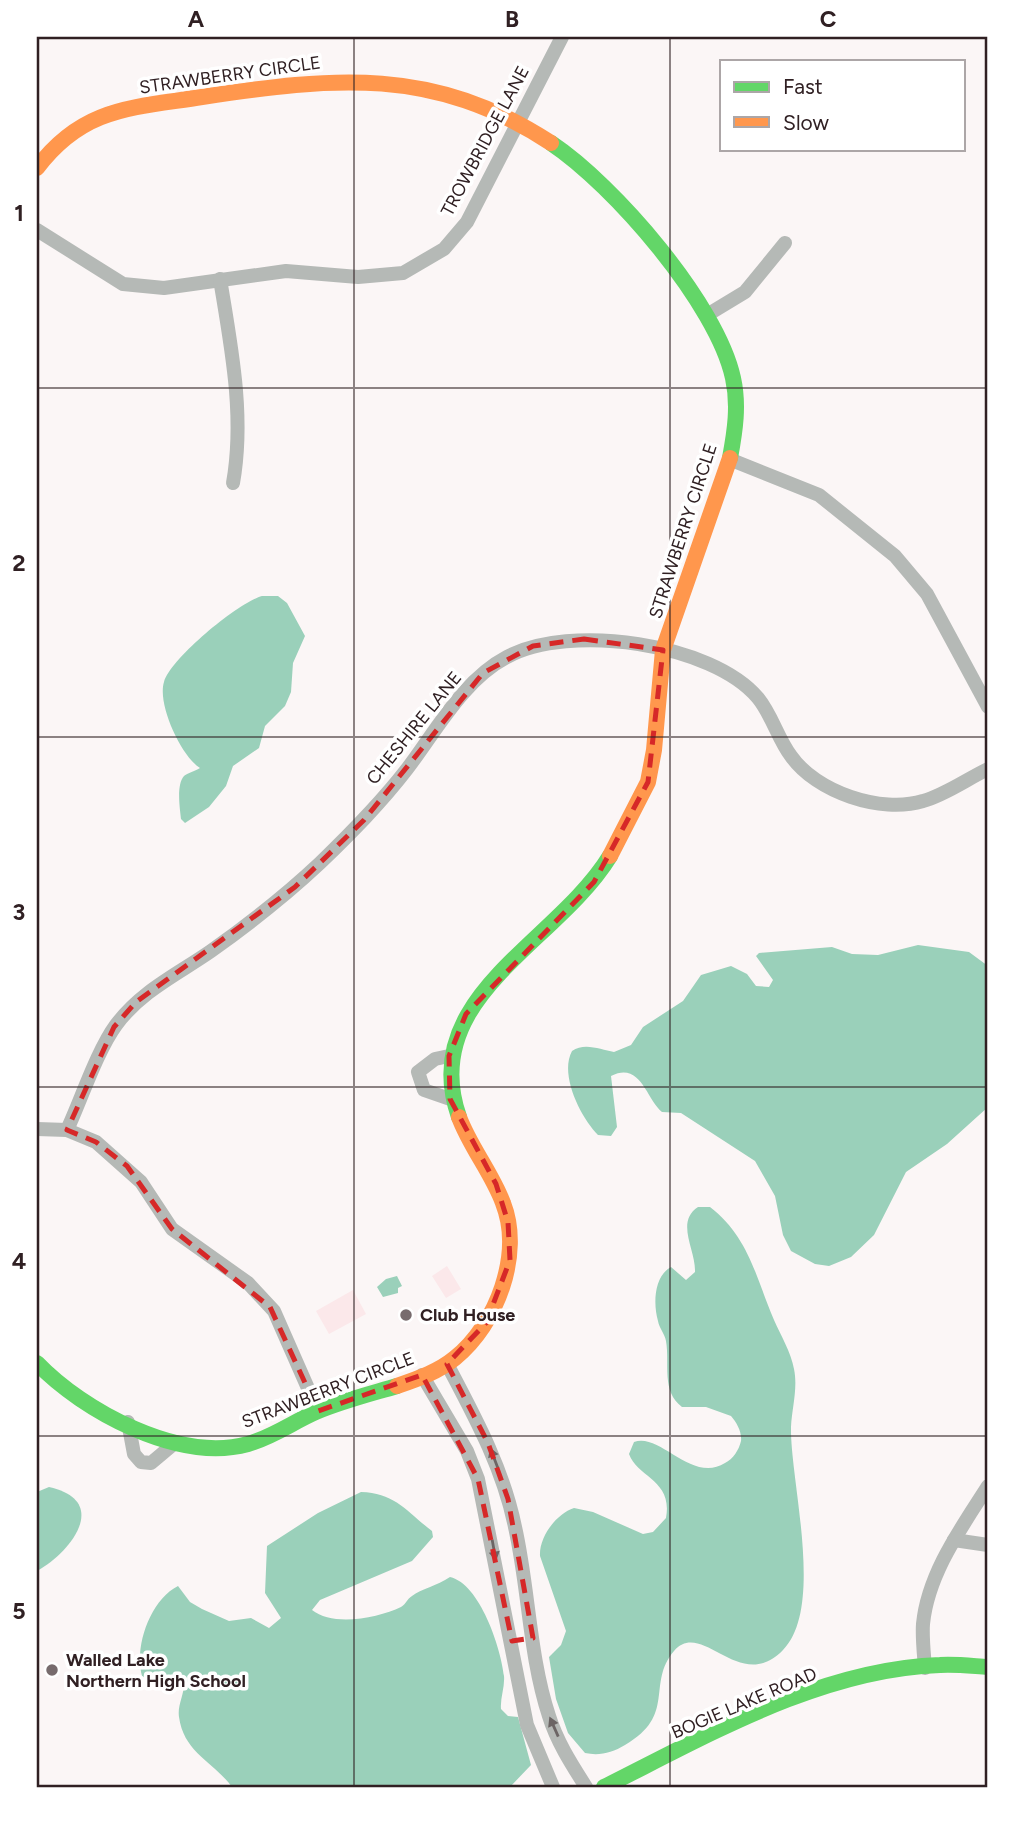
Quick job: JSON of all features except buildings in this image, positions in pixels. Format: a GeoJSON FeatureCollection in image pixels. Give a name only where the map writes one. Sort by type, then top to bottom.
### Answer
{"type":"FeatureCollection","features":[{"type":"Feature","properties":{"kind":"street","name":"TROWBRIDGE LANE"},"geometry":{"type":"LineString","coordinates":[[37,230],[123,284],[164,288],[286,271],[358,276],[403,273],[425,263],[444,249],[467,222],[562,37]]}},
{"type":"Feature","properties":{"kind":"street","name":"STRAWBERRY CIRCLE"},"geometry":{"type":"LineString","coordinates":[[37,168],[63,139],[85,121],[136,107],[304,81],[358,80],[415,86],[489,110],[557,148],[613,196],[680,276],[707,315],[725,352],[736,395],[735,429],[729,459],[710,522],[663,650],[648,782],[629,822],[594,882],[488,987],[467,1014],[449,1056],[450,1099],[457,1119],[496,1184],[508,1222],[510,1260],[486,1323],[447,1364],[318,1411],[252,1443],[208,1448],[176,1442],[82,1403],[48,1378],[37,1363]]}},
{"type":"Feature","properties":{"kind":"street"},"geometry":{"type":"LineString","coordinates":[[707,315],[745,292],[785,243]]}},
{"type":"Feature","properties":{"kind":"street"},"geometry":{"type":"LineString","coordinates":[[220,279],[237,401],[240,446],[233,483]]}},
{"type":"Feature","properties":{"kind":"street"},"geometry":{"type":"LineString","coordinates":[[729,459],[819,495],[895,555],[927,594],[988,708]]}},
{"type":"Feature","properties":{"kind":"street","name":"CHESHIRE LANE"},"geometry":{"type":"LineString","coordinates":[[67,1130],[114,1027],[136,1002],[209,952],[305,877],[365,820],[464,692],[483,673],[507,657],[533,646],[584,639],[663,650],[707,663],[740,681],[760,700],[801,769],[819,782],[854,798],[902,804],[923,802],[988,769]]}},
{"type":"Feature","properties":{"kind":"street"},"geometry":{"type":"LineString","coordinates":[[449,1056],[435,1059],[418,1072],[424,1090],[450,1099]]}},
{"type":"Feature","properties":{"kind":"street"},"geometry":{"type":"LineString","coordinates":[[37,1129],[67,1130],[96,1142],[127,1166],[141,1182],[172,1229],[248,1283],[270,1307],[318,1411]]}},
{"type":"Feature","properties":{"kind":"street"},"geometry":{"type":"LineString","coordinates":[[447,1364],[488,1443],[508,1499],[538,1678],[549,1718],[567,1757],[586,1787]]}},
{"type":"Feature","properties":{"kind":"street"},"geometry":{"type":"LineString","coordinates":[[422,1375],[467,1451],[486,1505],[527,1725],[553,1787]]}},
{"type":"Feature","properties":{"kind":"street"},"geometry":{"type":"LineString","coordinates":[[128,1422],[134,1454],[141,1462],[151,1463],[176,1442]]}},
{"type":"Feature","properties":{"kind":"street"},"geometry":{"type":"LineString","coordinates":[[925,1668],[923,1623],[931,1591],[954,1540],[988,1486]]}},
{"type":"Feature","properties":{"kind":"street"},"geometry":{"type":"LineString","coordinates":[[486,1505],[508,1499]]}},
{"type":"Feature","properties":{"kind":"street"},"geometry":{"type":"LineString","coordinates":[[954,1540],[988,1545]]}},
{"type":"Feature","properties":{"kind":"street"},"geometry":{"type":"LineString","coordinates":[[512,1641],[533,1638]]}},
{"type":"Feature","properties":{"kind":"street","name":"BOGIE LAKE ROAD"},"geometry":{"type":"LineString","coordinates":[[604,1787],[801,1696],[847,1682],[925,1668],[988,1667]]}},
{"type":"Feature","properties":{"kind":"highlighted area"},"geometry":{"type":"Polygon","coordinates":[[[584,639],[663,650],[648,782],[629,822],[594,882],[466,1014],[449,1056],[450,1099],[496,1184],[508,1222],[510,1260],[486,1323],[447,1364],[488,1443],[508,1499],[533,1638],[512,1641],[478,1479],[422,1375],[318,1411],[270,1307],[172,1229],[127,1166],[96,1142],[67,1130],[114,1027],[136,1002],[295,887],[364,820],[483,673],[533,646],[584,639]]]}},
{"type":"Feature","properties":{"kind":"shaded area"},"geometry":{"type":"Polygon","coordinates":[[[262,596],[278,596],[287,603],[305,636],[293,663],[291,692],[285,706],[265,726],[259,748],[233,766],[226,786],[209,807],[185,823],[181,819],[180,785],[184,776],[200,768],[185,753],[172,729],[164,703],[164,682],[179,659],[192,646],[222,620],[262,596]]]}},
{"type":"Feature","properties":{"kind":"shaded area"},"geometry":{"type":"Polygon","coordinates":[[[918,945],[969,952],[988,966],[988,1107],[947,1144],[906,1172],[874,1235],[851,1257],[829,1266],[815,1264],[791,1251],[783,1235],[775,1196],[755,1161],[681,1113],[662,1112],[642,1084],[629,1073],[611,1076],[617,1127],[611,1136],[598,1135],[579,1107],[568,1072],[572,1051],[588,1047],[614,1052],[631,1045],[643,1027],[683,1001],[701,975],[731,966],[747,974],[756,986],[769,987],[773,980],[756,956],[759,953],[832,947],[852,954],[878,955],[918,945]]]}},
{"type":"Feature","properties":{"kind":"shaded area"},"geometry":{"type":"Polygon","coordinates":[[[698,1207],[710,1207],[734,1231],[743,1245],[793,1363],[795,1383],[791,1427],[804,1575],[802,1605],[795,1630],[783,1650],[767,1662],[752,1665],[697,1643],[685,1643],[674,1651],[666,1663],[656,1711],[641,1734],[610,1752],[585,1753],[568,1733],[556,1699],[549,1657],[561,1645],[566,1631],[540,1556],[542,1541],[555,1521],[574,1508],[593,1512],[643,1534],[653,1532],[666,1518],[667,1505],[660,1487],[633,1462],[629,1454],[634,1442],[655,1444],[689,1463],[713,1468],[731,1459],[741,1441],[739,1428],[731,1416],[706,1407],[682,1407],[675,1401],[669,1385],[666,1341],[656,1314],[656,1291],[661,1277],[671,1267],[686,1280],[695,1272],[687,1228],[691,1213],[698,1207]]]}},
{"type":"Feature","properties":{"kind":"shaded area"},"geometry":{"type":"Polygon","coordinates":[[[447,1266],[461,1289],[446,1298],[432,1276],[447,1266]]]}},
{"type":"Feature","properties":{"kind":"shaded area"},"geometry":{"type":"Polygon","coordinates":[[[397,1276],[402,1286],[398,1288],[398,1293],[383,1297],[377,1287],[386,1279],[397,1276]]]}},
{"type":"Feature","properties":{"kind":"shaded area"},"geometry":{"type":"Polygon","coordinates":[[[353,1290],[366,1314],[329,1334],[316,1311],[353,1290]]]}},
{"type":"Feature","properties":{"kind":"shaded area"},"geometry":{"type":"Polygon","coordinates":[[[49,1487],[68,1494],[78,1503],[81,1515],[79,1527],[72,1540],[50,1563],[37,1571],[37,1492],[49,1487]]]}},
{"type":"Feature","properties":{"kind":"shaded area"},"geometry":{"type":"Polygon","coordinates":[[[361,1492],[383,1496],[400,1504],[432,1531],[433,1537],[412,1561],[320,1600],[312,1610],[321,1615],[343,1619],[380,1615],[401,1607],[410,1597],[450,1577],[461,1582],[471,1591],[494,1634],[504,1676],[501,1709],[508,1716],[518,1717],[531,1765],[510,1787],[232,1787],[193,1748],[182,1729],[179,1712],[184,1678],[165,1677],[150,1680],[142,1676],[140,1652],[146,1625],[159,1602],[168,1593],[178,1586],[190,1602],[202,1609],[229,1621],[251,1618],[269,1628],[281,1618],[265,1593],[267,1546],[318,1513],[361,1492]]]}},
{"type":"Feature","properties":{"kind":"traffic: fast"},"geometry":{"type":"LineString","coordinates":[[551,143],[604,187],[632,216],[660,248],[707,316],[723,348],[735,388],[736,418],[730,458]]}},
{"type":"Feature","properties":{"kind":"traffic: fast"},"geometry":{"type":"LineString","coordinates":[[459,1117],[451,1075],[457,1038],[474,1005],[498,974],[586,888],[610,856]]}},
{"type":"Feature","properties":{"kind":"traffic: fast"},"geometry":{"type":"LineString","coordinates":[[37,1363],[80,1399],[134,1429],[192,1446],[221,1448],[257,1441],[326,1408],[397,1386]]}},
{"type":"Feature","properties":{"kind":"traffic: fast"},"geometry":{"type":"LineString","coordinates":[[604,1787],[766,1708],[852,1678],[896,1669],[946,1665],[988,1667]]}},
{"type":"Feature","properties":{"kind":"traffic: slow"},"geometry":{"type":"LineString","coordinates":[[37,168],[54,148],[72,133],[91,122],[131,108],[250,90],[339,82],[424,89],[508,118],[551,143]]}},
{"type":"Feature","properties":{"kind":"traffic: slow"},"geometry":{"type":"LineString","coordinates":[[610,856],[648,782],[654,750],[663,650],[730,458]]}},
{"type":"Feature","properties":{"kind":"traffic: slow"},"geometry":{"type":"LineString","coordinates":[[397,1386],[442,1367],[470,1344],[494,1307],[508,1265],[510,1244],[503,1203],[459,1117]]}},
{"type":"Feature","properties":{"kind":"place","name":"Club House"},"geometry":{"type":"Point","coordinates":[406,1315]}},
{"type":"Feature","properties":{"kind":"place","name":"Walled Lake Northern High School"},"geometry":{"type":"Point","coordinates":[52,1670]}}]}
